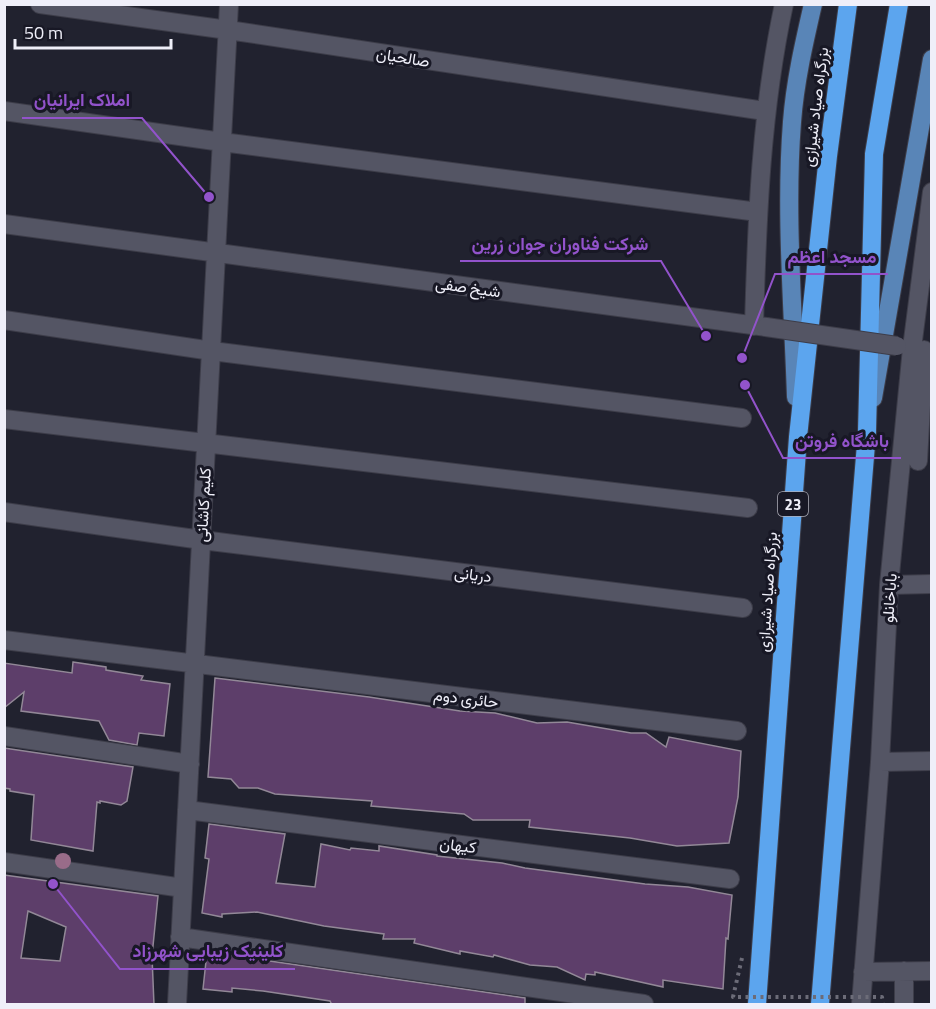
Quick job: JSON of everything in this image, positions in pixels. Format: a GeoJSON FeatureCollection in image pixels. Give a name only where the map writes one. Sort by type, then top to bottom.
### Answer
{"type":"FeatureCollection","features":[{"type":"Feature","properties":{"kind":"highway","name":"بزرگراه صیاد شیرازی"},"geometry":{"type":"LineString","coordinates":[[757,1005],[798,437],[828,156],[848,4]]}},
{"type":"Feature","properties":{"kind":"highway"},"geometry":{"type":"LineString","coordinates":[[820,1005],[867,432],[874,154],[899,4]]}},
{"type":"Feature","properties":{"kind":"main road"},"geometry":{"type":"LineString","coordinates":[[798,437],[790,194],[792,134],[798,78],[813,4]]}},
{"type":"Feature","properties":{"kind":"main road"},"geometry":{"type":"LineString","coordinates":[[867,432],[932,59]]}},
{"type":"Feature","properties":{"kind":"street","name":"صالحیان"},"geometry":{"type":"LineString","coordinates":[[40,4],[765,111]]}},
{"type":"Feature","properties":{"kind":"street","name":"کلیم کاشانی"},"geometry":{"type":"LineString","coordinates":[[177,1005],[229,4]]}},
{"type":"Feature","properties":{"kind":"street"},"geometry":{"type":"LineString","coordinates":[[760,326],[758,212],[765,111],[784,4]]}},
{"type":"Feature","properties":{"kind":"street"},"geometry":{"type":"LineString","coordinates":[[4,111],[758,212]]}},
{"type":"Feature","properties":{"kind":"street","name":"باباخانلو"},"geometry":{"type":"LineString","coordinates":[[861,1005],[880,762],[889,585],[932,192]]}},
{"type":"Feature","properties":{"kind":"street","name":"شیخ صفی"},"geometry":{"type":"LineString","coordinates":[[4,224],[916,349]]}},
{"type":"Feature","properties":{"kind":"street"},"geometry":{"type":"LineString","coordinates":[[4,320],[212,351],[742,418]]}},
{"type":"Feature","properties":{"kind":"street"},"geometry":{"type":"LineString","coordinates":[[916,349],[918,462]]}},
{"type":"Feature","properties":{"kind":"street"},"geometry":{"type":"LineString","coordinates":[[4,419],[748,508]]}},
{"type":"Feature","properties":{"kind":"street","name":"دریانی"},"geometry":{"type":"LineString","coordinates":[[4,512],[202,540],[744,608]]}},
{"type":"Feature","properties":{"kind":"street"},"geometry":{"type":"LineString","coordinates":[[889,585],[932,584]]}},
{"type":"Feature","properties":{"kind":"street","name":"حائری دوم"},"geometry":{"type":"LineString","coordinates":[[4,640],[737,731]]}},
{"type":"Feature","properties":{"kind":"street"},"geometry":{"type":"LineString","coordinates":[[4,736],[190,764]]}},
{"type":"Feature","properties":{"kind":"street"},"geometry":{"type":"LineString","coordinates":[[880,762],[932,760]]}},
{"type":"Feature","properties":{"kind":"street","name":"کیهان"},"geometry":{"type":"LineString","coordinates":[[187,810],[730,879]]}},
{"type":"Feature","properties":{"kind":"street"},"geometry":{"type":"LineString","coordinates":[[4,862],[183,888]]}},
{"type":"Feature","properties":{"kind":"street"},"geometry":{"type":"LineString","coordinates":[[180,937],[645,1005]]}},
{"type":"Feature","properties":{"kind":"street"},"geometry":{"type":"LineString","coordinates":[[863,972],[932,970]]}},
{"type":"Feature","properties":{"kind":"street"},"geometry":{"type":"LineString","coordinates":[[904,971],[904,1005]]}},
{"type":"Feature","properties":{"kind":"path"},"geometry":{"type":"LineString","coordinates":[[742,958],[733,997],[882,997],[883,1005]]}},
{"type":"Feature","properties":{"kind":"building"},"geometry":{"type":"Polygon","coordinates":[[[73,662],[143,676],[141,680],[170,684],[164,736],[139,733],[137,745],[109,740],[99,721],[21,711],[24,692],[4,708],[4,663],[72,673],[73,662]]]}},
{"type":"Feature","properties":{"kind":"building"},"geometry":{"type":"Polygon","coordinates":[[[215,678],[460,711],[495,713],[537,723],[567,722],[631,733],[646,733],[666,747],[669,737],[741,751],[738,797],[729,843],[677,846],[630,838],[529,827],[530,820],[473,820],[464,814],[371,806],[372,801],[275,794],[258,788],[239,788],[231,779],[208,777],[215,678]]]}},
{"type":"Feature","properties":{"kind":"building"},"geometry":{"type":"Polygon","coordinates":[[[4,748],[133,767],[127,801],[121,805],[97,802],[93,851],[31,840],[34,795],[4,788],[4,748]]]}},
{"type":"Feature","properties":{"kind":"building"},"geometry":{"type":"Polygon","coordinates":[[[209,824],[285,834],[276,883],[315,887],[321,844],[350,850],[351,848],[379,851],[379,846],[437,856],[645,884],[688,887],[732,895],[728,939],[726,938],[723,989],[663,980],[663,987],[595,972],[595,975],[586,974],[585,980],[557,967],[530,965],[494,955],[493,957],[460,951],[460,954],[414,943],[415,939],[383,939],[384,934],[324,926],[257,912],[222,914],[222,917],[202,913],[209,859],[205,858],[209,824]]]}},
{"type":"Feature","properties":{"kind":"building"},"geometry":{"type":"Polygon","coordinates":[[[4,875],[158,896],[152,956],[154,1005],[4,1005],[4,875]],[[28,911],[21,958],[60,961],[66,927],[28,911]]]}},
{"type":"Feature","properties":{"kind":"building"},"geometry":{"type":"Polygon","coordinates":[[[207,952],[525,998],[525,1005],[332,1005],[330,1001],[263,991],[232,988],[232,992],[203,989],[207,952]]]}},
{"type":"Feature","properties":{"kind":"place","name":"املاک ایرانیان"},"geometry":{"type":"Point","coordinates":[209,197]}},
{"type":"Feature","properties":{"kind":"place","name":"شرکت فناوران جوان زرین"},"geometry":{"type":"Point","coordinates":[706,336]}},
{"type":"Feature","properties":{"kind":"place","name":"مسجد اعظم"},"geometry":{"type":"Point","coordinates":[742,358]}},
{"type":"Feature","properties":{"kind":"place","name":"باشگاه فروتن"},"geometry":{"type":"Point","coordinates":[745,385]}},
{"type":"Feature","properties":{"kind":"place","name":"کلینیک زیبایی شهرزاد"},"geometry":{"type":"Point","coordinates":[53,884]}}]}
